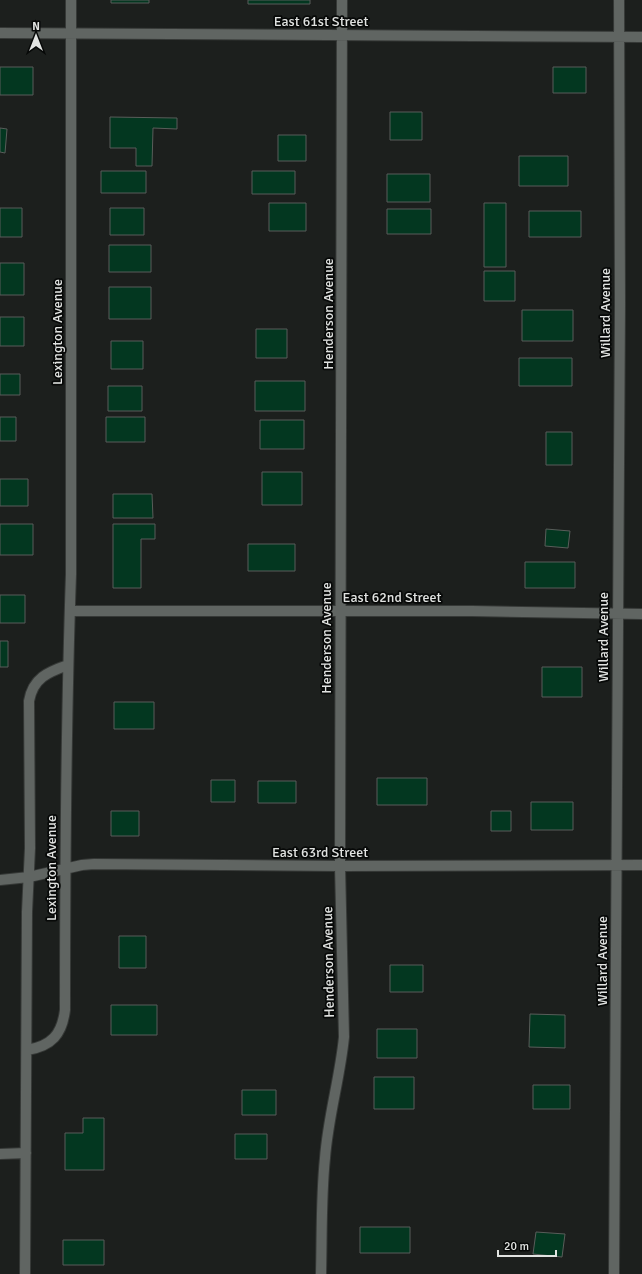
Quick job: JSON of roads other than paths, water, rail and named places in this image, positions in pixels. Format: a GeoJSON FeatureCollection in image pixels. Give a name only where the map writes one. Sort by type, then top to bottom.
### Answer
{"type":"FeatureCollection","features":[{"type":"Feature","properties":{"kind":"street","name":"Lexington Avenue"},"geometry":{"type":"LineString","coordinates":[[27,1050],[39,1048],[49,1043],[58,1032],[64,1019],[65,1010],[65,869],[71,574],[71,0]]}},
{"type":"Feature","properties":{"kind":"street","name":"Henderson Avenue"},"geometry":{"type":"LineString","coordinates":[[322,1274],[325,1157],[330,1117],[341,1064],[344,1037],[340,866],[342,0]]}},
{"type":"Feature","properties":{"kind":"street","name":"Willard Avenue"},"geometry":{"type":"LineString","coordinates":[[614,1274],[620,312],[619,0]]}},
{"type":"Feature","properties":{"kind":"street","name":"East 61st Street"},"geometry":{"type":"LineString","coordinates":[[0,33],[642,37]]}},
{"type":"Feature","properties":{"kind":"street","name":"East 62nd Street"},"geometry":{"type":"LineString","coordinates":[[70,611],[472,611],[642,614]]}},
{"type":"Feature","properties":{"kind":"street","name":"Lexington Avenue"},"geometry":{"type":"LineString","coordinates":[[25,1274],[27,912],[30,848],[29,701],[31,690],[37,681],[55,669],[68,665]]}},
{"type":"Feature","properties":{"kind":"street","name":"East 63rd Street"},"geometry":{"type":"LineString","coordinates":[[0,880],[29,877],[94,864],[340,866],[642,865]]}},
{"type":"Feature","properties":{"kind":"street"},"geometry":{"type":"LineString","coordinates":[[0,1154],[26,1153]]}}]}
